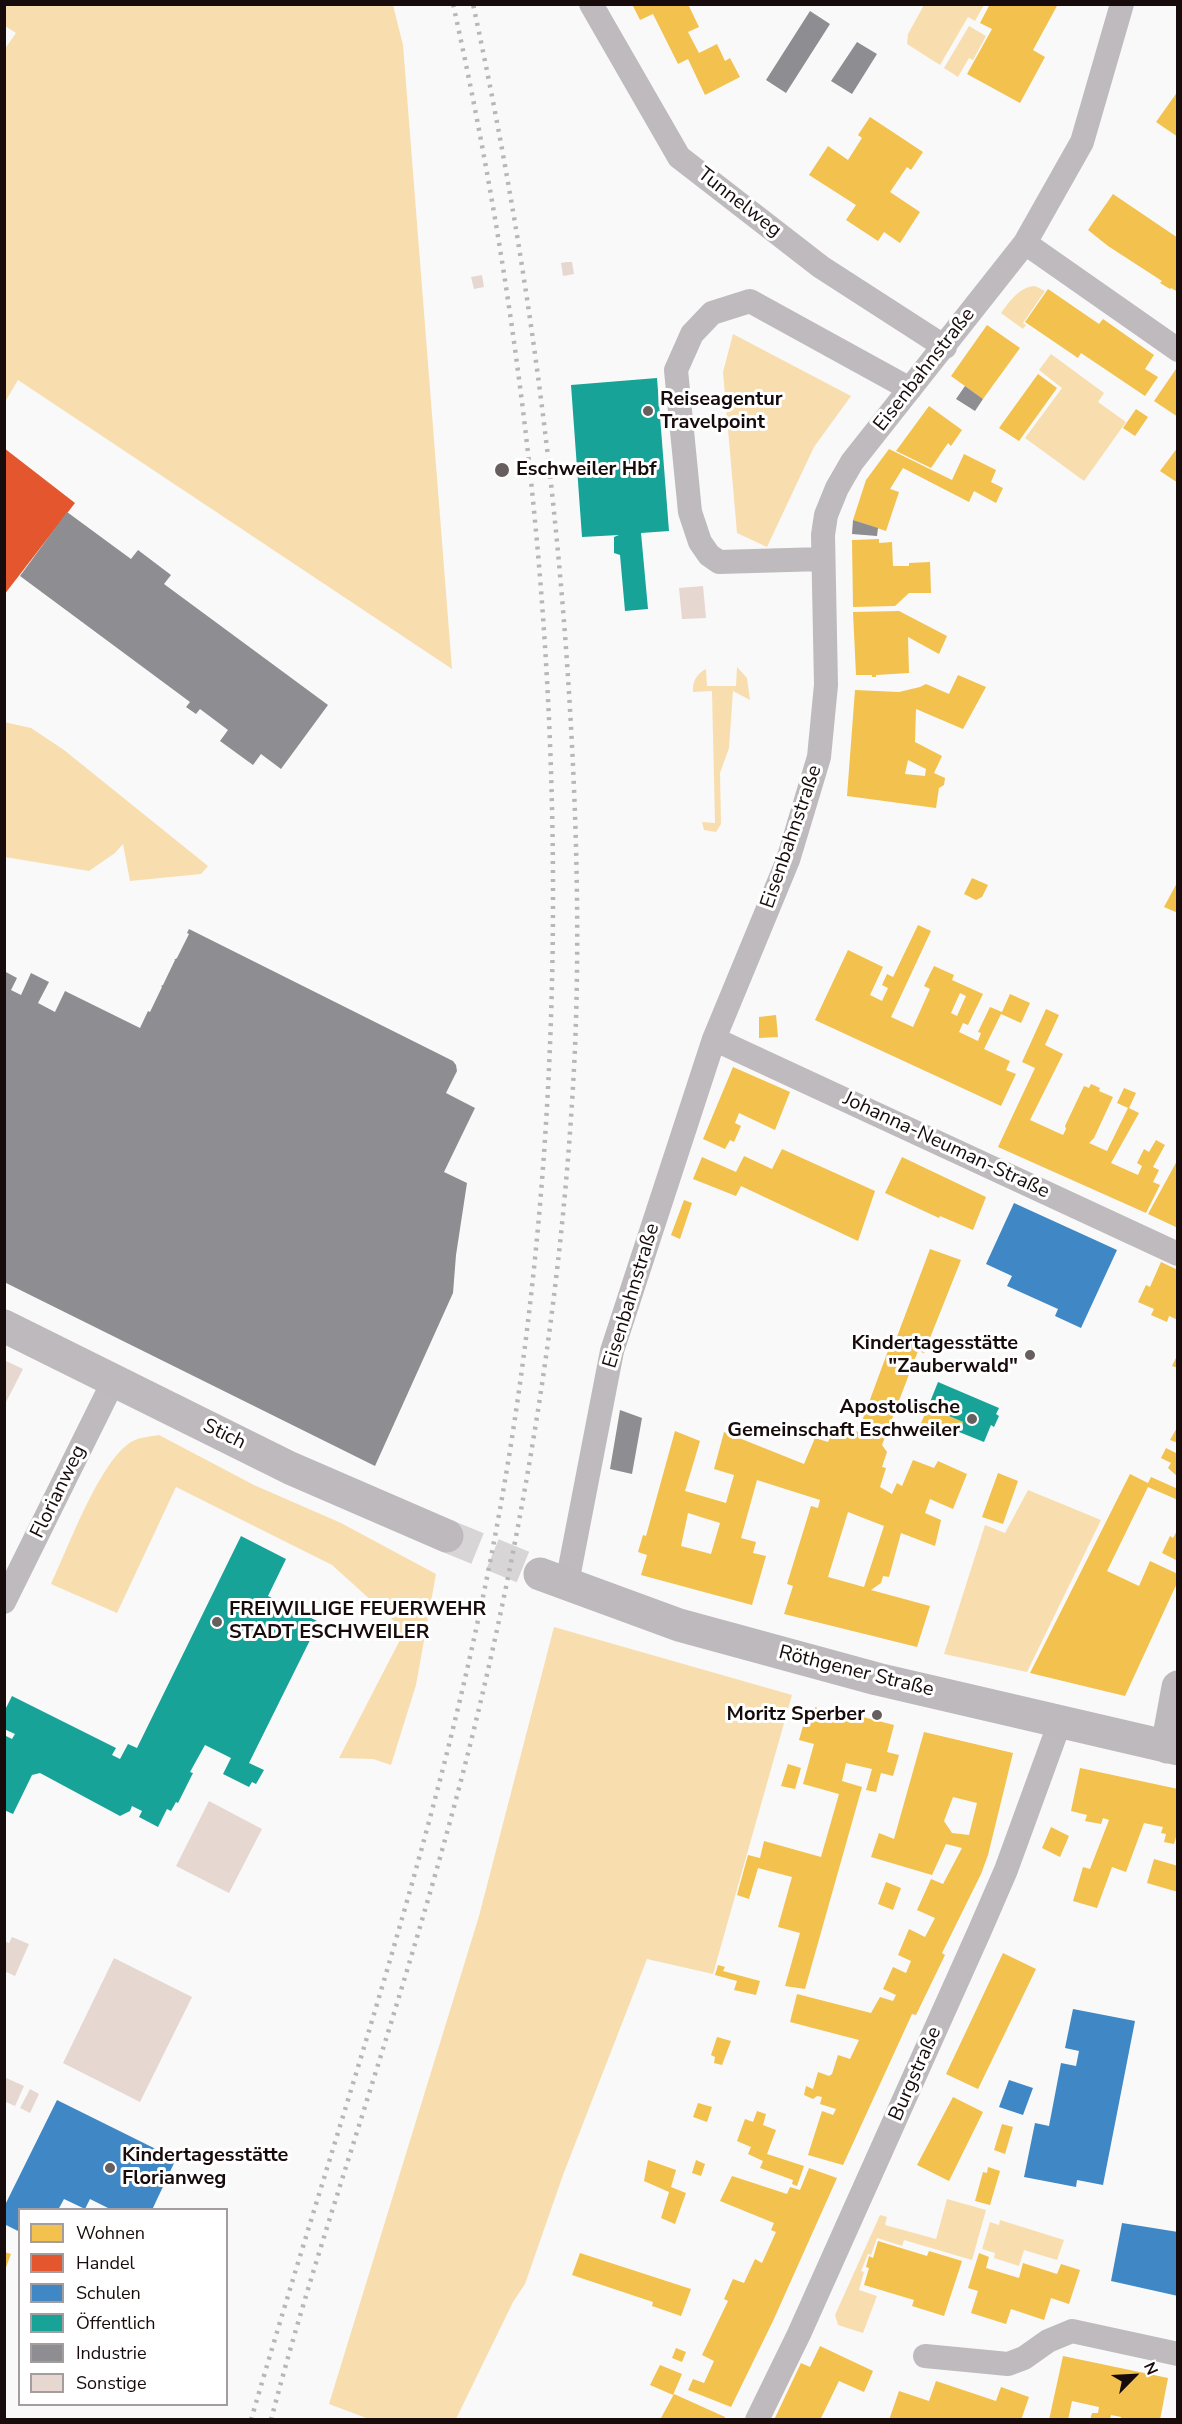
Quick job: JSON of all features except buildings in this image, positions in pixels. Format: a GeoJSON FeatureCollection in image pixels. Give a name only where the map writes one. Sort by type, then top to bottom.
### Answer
{"type":"FeatureCollection","features":[{"type":"Feature","properties":{"kind":"main road","name":"Stich"},"geometry":{"type":"LineString","coordinates":[[4,1326],[290,1468],[447,1536]]}},
{"type":"Feature","properties":{"kind":"main road","name":"Röthgener Straße"},"geometry":{"type":"LineString","coordinates":[[554,1579],[679,1625],[877,1679],[1172,1748]]}},
{"type":"Feature","properties":{"kind":"main road"},"geometry":{"type":"LineString","coordinates":[[1172,1748],[1178,1687]]}},
{"type":"Feature","properties":{"kind":"street","name":"Tunnelweg"},"geometry":{"type":"LineString","coordinates":[[591,4],[679,157],[821,267],[945,347]]}},
{"type":"Feature","properties":{"kind":"street","name":"Eisenbahnstraße"},"geometry":{"type":"LineString","coordinates":[[554,1579],[612,1351],[714,1039],[788,860],[819,757],[826,685],[823,559],[826,515],[837,488],[852,462],[1025,243],[1082,142],[1122,4]]}},
{"type":"Feature","properties":{"kind":"street"},"geometry":{"type":"LineString","coordinates":[[1025,243],[1178,350]]}},
{"type":"Feature","properties":{"kind":"street"},"geometry":{"type":"LineString","coordinates":[[823,559],[719,562],[709,555],[700,542],[690,512],[676,370],[692,334],[712,313],[750,302],[910,389]]}},
{"type":"Feature","properties":{"kind":"street","name":"Johanna-Neuman-Straße"},"geometry":{"type":"LineString","coordinates":[[714,1039],[1178,1254]]}},
{"type":"Feature","properties":{"kind":"street","name":"Florianweg"},"geometry":{"type":"LineString","coordinates":[[4,1602],[113,1382]]}},
{"type":"Feature","properties":{"kind":"street","name":"Burgstraße"},"geometry":{"type":"LineString","coordinates":[[757,2420],[799,2334],[980,1930],[1006,1870],[1060,1722]]}},
{"type":"Feature","properties":{"kind":"street"},"geometry":{"type":"LineString","coordinates":[[925,2356],[1008,2364],[1024,2358],[1048,2341],[1072,2331],[1178,2354]]}},
{"type":"Feature","properties":{"kind":"shaded area"},"geometry":{"type":"Polygon","coordinates":[[[5,4],[393,5],[403,45],[452,669],[18,380],[5,402],[4,50],[16,33],[5,26],[5,4]]]}},
{"type":"Feature","properties":{"kind":"shaded area"},"geometry":{"type":"Polygon","coordinates":[[[924,5],[984,5],[975,21],[968,17],[940,65],[907,44],[908,34],[924,5]]]}},
{"type":"Feature","properties":{"kind":"shaded area"},"geometry":{"type":"Polygon","coordinates":[[[969,26],[986,36],[973,60],[969,58],[958,77],[944,68],[969,26]]]}},
{"type":"Feature","properties":{"kind":"shaded area"},"geometry":{"type":"Polygon","coordinates":[[[1035,286],[1045,291],[1023,323],[1026,325],[1023,329],[1001,313],[1011,299],[1024,289],[1035,286]]]}},
{"type":"Feature","properties":{"kind":"shaded area"},"geometry":{"type":"Polygon","coordinates":[[[733,334],[851,396],[814,447],[767,547],[737,533],[723,372],[733,334]]]}},
{"type":"Feature","properties":{"kind":"shaded area"},"geometry":{"type":"Polygon","coordinates":[[[1051,354],[1104,393],[1098,402],[1126,422],[1084,481],[1025,438],[1062,388],[1039,370],[1051,354]]]}},
{"type":"Feature","properties":{"kind":"shaded area"},"geometry":{"type":"Polygon","coordinates":[[[737,667],[747,678],[750,700],[733,691],[729,748],[720,773],[721,824],[716,832],[704,830],[702,822],[715,823],[712,691],[693,692],[693,685],[698,675],[706,669],[707,686],[736,686],[737,667]]]}},
{"type":"Feature","properties":{"kind":"shaded area"},"geometry":{"type":"Polygon","coordinates":[[[4,722],[31,728],[64,750],[208,866],[201,874],[130,881],[123,844],[115,853],[89,871],[5,857],[4,722]]]}},
{"type":"Feature","properties":{"kind":"shaded area"},"geometry":{"type":"Polygon","coordinates":[[[159,1435],[254,1485],[341,1523],[436,1574],[416,1685],[391,1765],[373,1759],[339,1758],[402,1636],[394,1621],[332,1565],[176,1487],[117,1613],[51,1584],[105,1471],[131,1442],[159,1435]]]}},
{"type":"Feature","properties":{"kind":"shaded area"},"geometry":{"type":"Polygon","coordinates":[[[1028,1490],[1101,1520],[1027,1672],[944,1654],[985,1525],[1005,1533],[1028,1490]]]}},
{"type":"Feature","properties":{"kind":"shaded area"},"geometry":{"type":"Polygon","coordinates":[[[554,1627],[792,1695],[713,1974],[647,1959],[563,2175],[525,2284],[513,2302],[456,2419],[369,2419],[329,2404],[479,1916],[554,1627]]]}},
{"type":"Feature","properties":{"kind":"shaded area"},"geometry":{"type":"Polygon","coordinates":[[[947,2199],[986,2210],[972,2260],[904,2240],[902,2246],[877,2238],[871,2255],[868,2254],[861,2271],[864,2272],[859,2290],[877,2296],[863,2333],[838,2325],[835,2315],[880,2215],[887,2217],[885,2225],[936,2239],[947,2199]]]}},
{"type":"Feature","properties":{"kind":"shaded area"},"geometry":{"type":"Polygon","coordinates":[[[1000,2220],[1064,2240],[1057,2260],[1024,2250],[1019,2266],[994,2258],[995,2253],[982,2249],[990,2222],[999,2225],[1000,2220]]]}},
{"type":"Feature","properties":{"kind":"tunnel"},"geometry":{"type":"LineString","coordinates":[[447,1536],[540,1574]]}},
{"type":"Feature","properties":{"kind":"railway"},"geometry":{"type":"LineString","coordinates":[[251,2420],[403,1916],[457,1713],[480,1611],[516,1413],[539,1212],[551,1010],[552,807],[542,604],[522,402],[492,201],[453,4]]}},
{"type":"Feature","properties":{"kind":"railway"},"geometry":{"type":"LineString","coordinates":[[271,2420],[305,2299],[428,1899],[482,1696],[516,1536],[544,1374],[570,1130],[575,1048],[576,862],[571,723],[562,592],[533,339],[506,171],[473,4]]}},
{"type":"Feature","properties":{"kind":"place","name":"Reiseagentur Travelpoint"},"geometry":{"type":"Point","coordinates":[648,411]}},
{"type":"Feature","properties":{"kind":"place","name":"Eschweiler Hbf"},"geometry":{"type":"Point","coordinates":[502,470]}},
{"type":"Feature","properties":{"kind":"place","name":"Kindertagesstätte \"Zauberwald\""},"geometry":{"type":"Point","coordinates":[1030,1355]}},
{"type":"Feature","properties":{"kind":"place","name":"Apostolische Gemeinschaft Eschweiler"},"geometry":{"type":"Point","coordinates":[972,1419]}},
{"type":"Feature","properties":{"kind":"place","name":"FREIWILLIGE FEUERWEHR STADT ESCHWEILER"},"geometry":{"type":"Point","coordinates":[217,1622]}},
{"type":"Feature","properties":{"kind":"place","name":"Moritz Sperber"},"geometry":{"type":"Point","coordinates":[877,1715]}},
{"type":"Feature","properties":{"kind":"place","name":"Kindertagesstätte Florianweg"},"geometry":{"type":"Point","coordinates":[110,2168]}}]}
